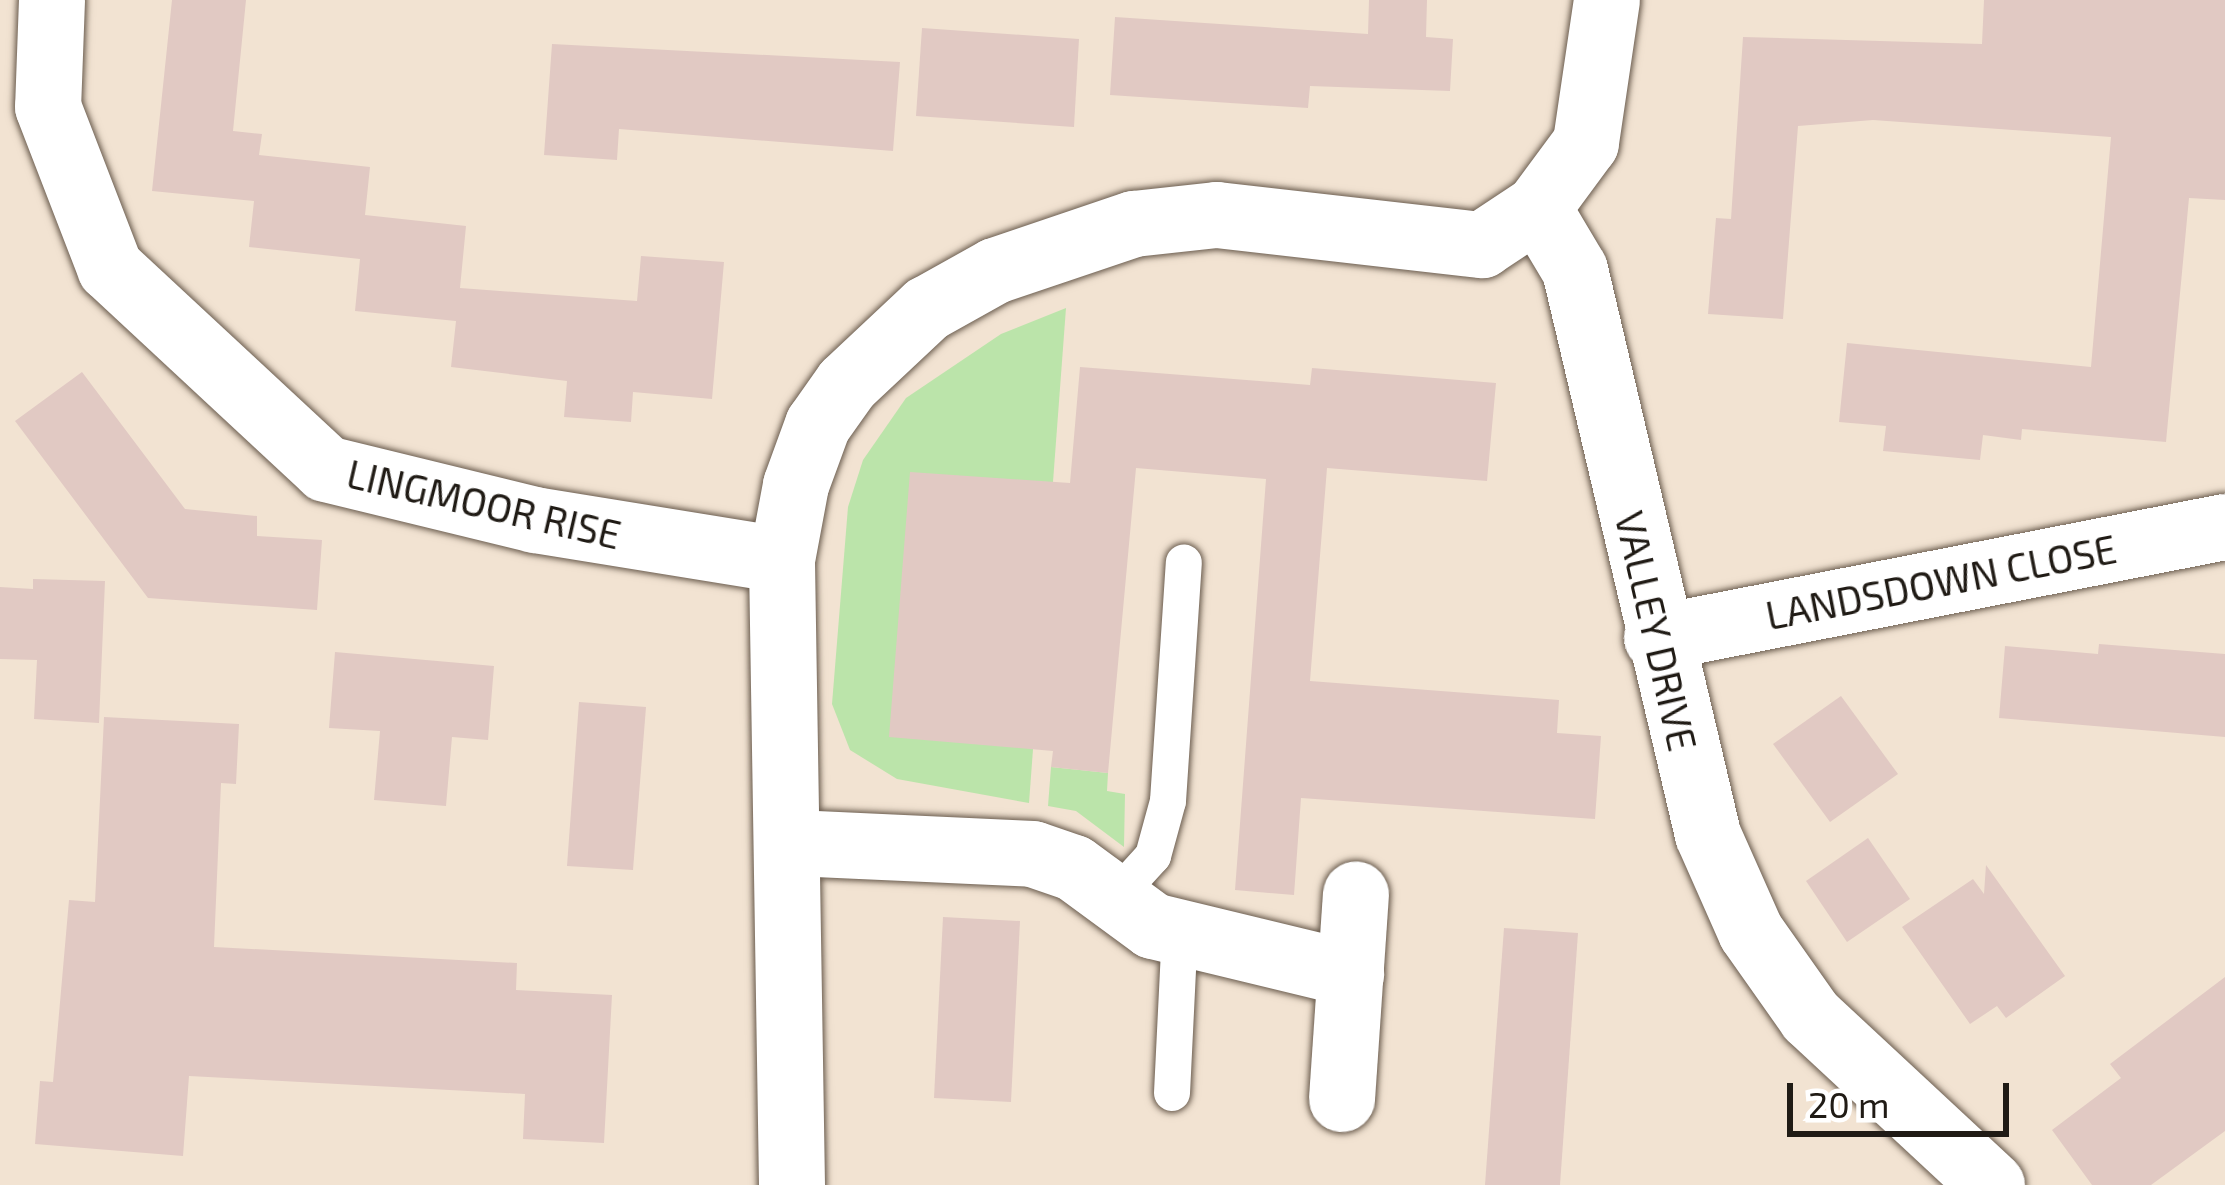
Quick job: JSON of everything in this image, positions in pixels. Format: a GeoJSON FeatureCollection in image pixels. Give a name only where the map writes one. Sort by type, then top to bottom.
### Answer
{"type":"FeatureCollection","features":[{"type":"Feature","properties":{"kind":"street","name":"LINGMOOR RISE"},"geometry":{"type":"LineString","coordinates":[[52,0],[48,107],[110,268],[326,469],[535,520],[782,560]]}},
{"type":"Feature","properties":{"kind":"street"},"geometry":{"type":"LineString","coordinates":[[792,1185],[794,843],[778,646],[782,560],[796,485],[818,425],[847,384],[927,309],[995,271],[1134,224],[1217,215],[1482,245],[1538,208],[1586,143],[1607,0]]}},
{"type":"Feature","properties":{"kind":"street","name":"VALLEY DRIVE"},"geometry":{"type":"LineString","coordinates":[[1538,208],[1574,270],[1657,638],[1708,835],[1751,932],[1811,1017],[1992,1185]]}},
{"type":"Feature","properties":{"kind":"street","name":"LANDSDOWN CLOSE"},"geometry":{"type":"LineString","coordinates":[[1657,638],[2225,526]]}},
{"type":"Feature","properties":{"kind":"street"},"geometry":{"type":"LineString","coordinates":[[794,843],[992,846],[1074,868],[1112,901],[1180,931],[1351,974]]}},
{"type":"Feature","properties":{"kind":"street"},"geometry":{"type":"LineString","coordinates":[[1342,1100],[1356,894]]}},
{"type":"Feature","properties":{"kind":"lane"},"geometry":{"type":"LineString","coordinates":[[1112,901],[1153,856],[1168,802],[1184,562]]}},
{"type":"Feature","properties":{"kind":"lane"},"geometry":{"type":"LineString","coordinates":[[1172,1093],[1180,931]]}},
{"type":"Feature","properties":{"kind":"green space"},"geometry":{"type":"Polygon","coordinates":[[[1066,308],[1029,803],[897,779],[850,750],[832,704],[848,507],[863,460],[906,398],[1001,334],[1066,308]]]}},
{"type":"Feature","properties":{"kind":"green space"},"geometry":{"type":"Polygon","coordinates":[[[1051,767],[1108,773],[1107,791],[1125,794],[1124,847],[1076,811],[1048,806],[1051,767]]]}},
{"type":"Feature","properties":{"kind":"building"},"geometry":{"type":"Polygon","coordinates":[[[172,0],[246,0],[233,131],[262,134],[259,155],[370,167],[365,215],[466,226],[460,288],[637,301],[641,256],[724,262],[712,399],[633,392],[631,422],[564,417],[567,381],[451,367],[456,321],[355,311],[360,259],[249,247],[254,201],[152,191],[172,0]]]}},
{"type":"Feature","properties":{"kind":"building"},"geometry":{"type":"Polygon","coordinates":[[[1369,0],[1427,0],[1426,37],[1453,39],[1450,91],[1310,86],[1308,108],[1110,95],[1115,17],[1368,34],[1369,0]]]}},
{"type":"Feature","properties":{"kind":"building"},"geometry":{"type":"Polygon","coordinates":[[[1984,0],[2225,0],[2225,200],[2189,198],[2166,442],[2022,429],[2021,440],[1983,435],[1980,460],[1883,451],[1886,426],[1839,422],[1847,343],[2091,367],[2111,137],[1873,120],[1798,126],[1783,319],[1708,314],[1716,218],[1731,219],[1743,37],[1982,44],[1984,0]]]}},
{"type":"Feature","properties":{"kind":"building"},"geometry":{"type":"Polygon","coordinates":[[[922,28],[1079,39],[1074,127],[916,116],[922,28]]]}},
{"type":"Feature","properties":{"kind":"building"},"geometry":{"type":"Polygon","coordinates":[[[552,44],[900,62],[893,151],[619,129],[617,160],[544,155],[552,44]]]}},
{"type":"Feature","properties":{"kind":"building"},"geometry":{"type":"Polygon","coordinates":[[[1080,367],[1310,385],[1312,368],[1496,383],[1487,481],[1327,468],[1310,681],[1559,700],[1557,733],[1601,736],[1595,819],[1301,798],[1294,895],[1235,890],[1266,479],[1136,468],[1108,773],[1051,767],[1053,751],[889,737],[910,472],[1070,483],[1080,367]]]}},
{"type":"Feature","properties":{"kind":"building"},"geometry":{"type":"Polygon","coordinates":[[[82,372],[185,509],[257,516],[257,536],[322,540],[317,610],[148,598],[15,421],[82,372]]]}},
{"type":"Feature","properties":{"kind":"building"},"geometry":{"type":"Polygon","coordinates":[[[33,579],[105,581],[99,723],[34,719],[37,660],[0,659],[0,587],[33,589],[33,579]]]}},
{"type":"Feature","properties":{"kind":"building"},"geometry":{"type":"Polygon","coordinates":[[[2099,644],[2225,654],[2225,737],[1999,718],[2005,646],[2098,654],[2099,644]]]}},
{"type":"Feature","properties":{"kind":"building"},"geometry":{"type":"Polygon","coordinates":[[[335,652],[494,666],[488,740],[452,737],[446,806],[374,800],[380,731],[329,728],[335,652]]]}},
{"type":"Feature","properties":{"kind":"building"},"geometry":{"type":"Polygon","coordinates":[[[1841,696],[1898,774],[1830,822],[1773,744],[1841,696]]]}},
{"type":"Feature","properties":{"kind":"building"},"geometry":{"type":"Polygon","coordinates":[[[579,702],[646,707],[633,870],[567,866],[579,702]]]}},
{"type":"Feature","properties":{"kind":"building"},"geometry":{"type":"Polygon","coordinates":[[[104,717],[239,724],[236,784],[221,783],[214,947],[517,963],[516,990],[612,995],[604,1143],[523,1139],[525,1094],[189,1076],[183,1156],[35,1144],[40,1081],[53,1082],[69,900],[95,902],[104,717]]]}},
{"type":"Feature","properties":{"kind":"building"},"geometry":{"type":"Polygon","coordinates":[[[1868,838],[1910,899],[1847,942],[1806,881],[1868,838]]]}},
{"type":"Feature","properties":{"kind":"building"},"geometry":{"type":"Polygon","coordinates":[[[1986,865],[2065,976],[2006,1018],[1997,1006],[1970,1024],[1902,927],[1973,879],[1984,894],[1986,865]]]}},
{"type":"Feature","properties":{"kind":"building"},"geometry":{"type":"Polygon","coordinates":[[[943,917],[1020,921],[1011,1102],[934,1098],[943,917]]]}},
{"type":"Feature","properties":{"kind":"building"},"geometry":{"type":"Polygon","coordinates":[[[1504,928],[1578,933],[1560,1185],[1485,1185],[1504,928]]]}},
{"type":"Feature","properties":{"kind":"building"},"geometry":{"type":"Polygon","coordinates":[[[2225,977],[2225,1131],[2151,1185],[2092,1185],[2052,1130],[2121,1078],[2110,1064],[2225,977]]]}}]}
